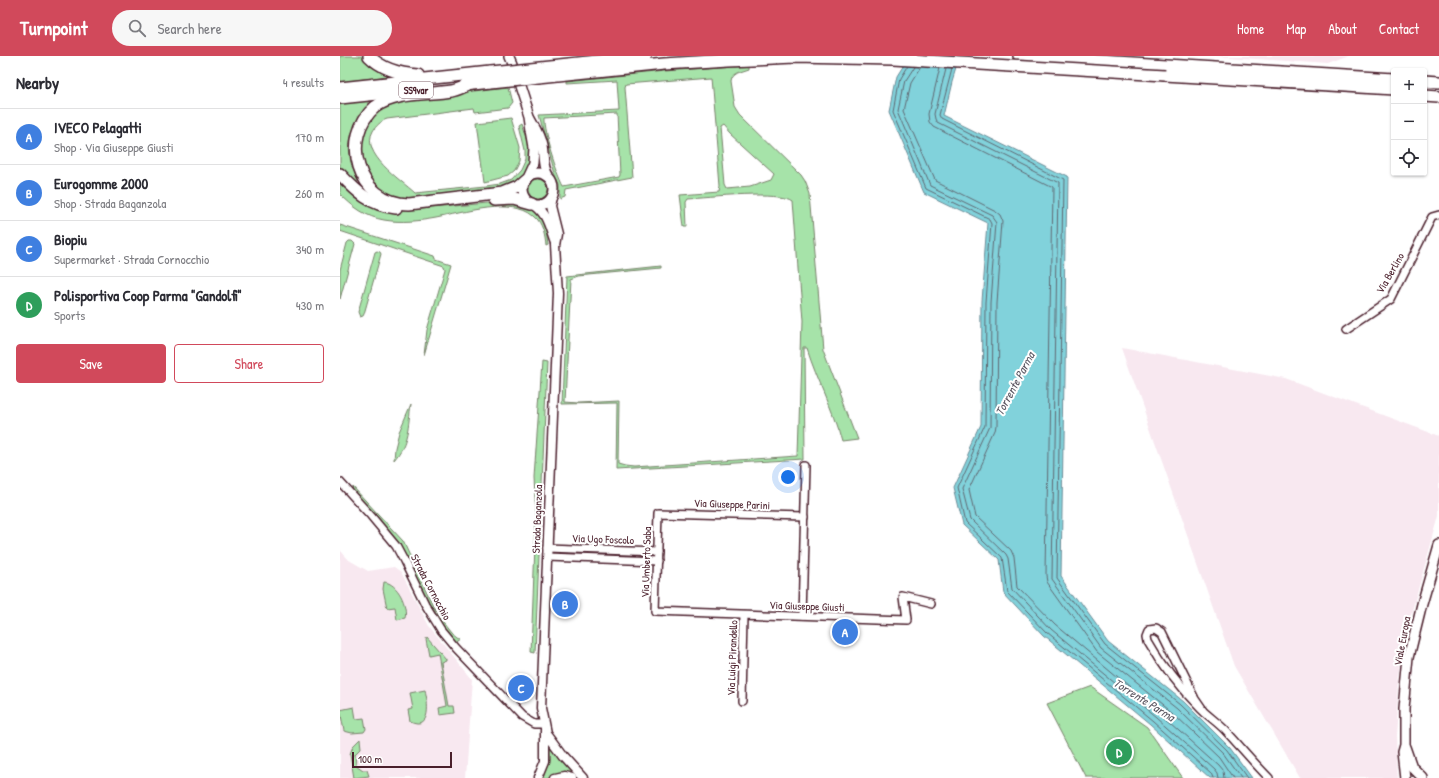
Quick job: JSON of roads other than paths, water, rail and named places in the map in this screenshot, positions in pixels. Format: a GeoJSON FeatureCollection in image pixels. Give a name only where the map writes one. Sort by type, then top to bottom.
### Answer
{"type":"FeatureCollection","features":[{"type":"Feature","properties":{"kind":"highway"},"geometry":{"type":"LineString","coordinates":[[369,56],[385,68],[408,74],[428,75],[461,71],[488,76]]}},
{"type":"Feature","properties":{"kind":"highway","name":"SS9var"},"geometry":{"type":"LineString","coordinates":[[340,98],[471,84],[488,76],[646,56]]}},
{"type":"Feature","properties":{"kind":"highway"},"geometry":{"type":"LineString","coordinates":[[1019,56],[1165,70],[1391,86]]}},
{"type":"Feature","properties":{"kind":"highway","name":"SS9var"},"geometry":{"type":"LineString","coordinates":[[340,88],[690,62],[801,57],[893,59],[1165,70]]}},
{"type":"Feature","properties":{"kind":"highway"},"geometry":{"type":"LineString","coordinates":[[1165,70],[1350,76],[1391,73]]}},
{"type":"Feature","properties":{"kind":"highway"},"geometry":{"type":"LineString","coordinates":[[1427,75],[1439,76]]}},
{"type":"Feature","properties":{"kind":"highway"},"geometry":{"type":"LineString","coordinates":[[1350,76],[1391,86]]}},
{"type":"Feature","properties":{"kind":"highway"},"geometry":{"type":"LineString","coordinates":[[1427,81],[1439,82]]}},
{"type":"Feature","properties":{"kind":"highway"},"geometry":{"type":"LineString","coordinates":[[471,84],[455,90],[395,97],[382,102],[373,108],[360,122],[354,141],[354,161],[361,178],[370,189],[379,196],[394,202],[409,204],[502,193],[517,187],[525,180]]}},
{"type":"Feature","properties":{"kind":"highway"},"geometry":{"type":"LineString","coordinates":[[1427,91],[1439,92]]}},
{"type":"Feature","properties":{"kind":"highway"},"geometry":{"type":"LineString","coordinates":[[1427,96],[1439,97]]}},
{"type":"Feature","properties":{"kind":"highway"},"geometry":{"type":"LineString","coordinates":[[340,174],[367,199],[388,207],[414,208],[505,199],[517,200],[532,204]]}},
{"type":"Feature","properties":{"kind":"main road","name":"Strada Baganzola"},"geometry":{"type":"LineString","coordinates":[[519,86],[529,117],[534,154],[532,167],[522,187],[523,195],[532,204]]}},
{"type":"Feature","properties":{"kind":"main road","name":"Strada Baganzola"},"geometry":{"type":"LineString","coordinates":[[529,117],[537,129],[540,139],[543,165],[554,186],[552,197]]}},
{"type":"Feature","properties":{"kind":"main road"},"geometry":{"type":"LineString","coordinates":[[525,180],[537,173],[549,177]]}},
{"type":"Feature","properties":{"kind":"main road"},"geometry":{"type":"LineString","coordinates":[[532,204],[545,204],[552,197]]}},
{"type":"Feature","properties":{"kind":"main road","name":"Viale Europa"},"geometry":{"type":"LineString","coordinates":[[1406,778],[1402,754],[1404,744],[1405,701],[1412,646],[1439,545]]}},
{"type":"Feature","properties":{"kind":"main road","name":"Viale Europa"},"geometry":{"type":"LineString","coordinates":[[1404,744],[1412,767],[1423,778]]}},
{"type":"Feature","properties":{"kind":"main road","name":"Viale Europa"},"geometry":{"type":"LineString","coordinates":[[1413,778],[1423,778]]}},
{"type":"Feature","properties":{"kind":"street","name":"Strada Baganzola"},"geometry":{"type":"LineString","coordinates":[[552,197],[550,206],[557,230],[556,247],[558,293],[541,701],[544,728],[562,756],[583,778]]}},
{"type":"Feature","properties":{"kind":"street","name":"Strada Baganzola"},"geometry":{"type":"LineString","coordinates":[[532,204],[545,216],[556,247]]}},
{"type":"Feature","properties":{"kind":"street","name":"Via Berlino"},"geometry":{"type":"LineString","coordinates":[[1346,329],[1391,299],[1432,218],[1439,215]]}},
{"type":"Feature","properties":{"kind":"street"},"geometry":{"type":"LineString","coordinates":[[802,616],[806,465]]}},
{"type":"Feature","properties":{"kind":"street","name":"Strada Cornocchio"},"geometry":{"type":"LineString","coordinates":[[340,482],[396,546],[430,613],[447,637],[522,717],[544,728]]}},
{"type":"Feature","properties":{"kind":"street","name":"Via Giuseppe Parini"},"geometry":{"type":"LineString","coordinates":[[658,513],[805,517]]}},
{"type":"Feature","properties":{"kind":"street","name":"Via Umberto Saba"},"geometry":{"type":"LineString","coordinates":[[655,611],[658,513]]}},
{"type":"Feature","properties":{"kind":"street","name":"Via Ugo Foscolo"},"geometry":{"type":"LineString","coordinates":[[548,548],[657,552]]}},
{"type":"Feature","properties":{"kind":"street","name":"Via Ugo Foscolo"},"geometry":{"type":"LineString","coordinates":[[547,558],[656,561]]}},
{"type":"Feature","properties":{"kind":"street","name":"Via Giuseppe Giusti"},"geometry":{"type":"LineString","coordinates":[[655,611],[906,620],[903,597],[931,604]]}},
{"type":"Feature","properties":{"kind":"street","name":"Via Luigi Pirandello"},"geometry":{"type":"LineString","coordinates":[[742,701],[744,615]]}},
{"type":"Feature","properties":{"kind":"street"},"geometry":{"type":"LineString","coordinates":[[1204,712],[1195,699],[1162,632],[1156,628],[1149,629],[1147,634],[1148,639],[1164,666],[1204,712],[1222,727],[1269,778]]}},
{"type":"Feature","properties":{"kind":"street"},"geometry":{"type":"LineString","coordinates":[[538,778],[545,761],[544,728]]}},
{"type":"Feature","properties":{"kind":"street"},"geometry":{"type":"LineString","coordinates":[[555,778],[564,776],[572,778]]}},
{"type":"Feature","properties":{"kind":"water","name":"Torrente Parma"},"geometry":{"type":"Polygon","coordinates":[[[909,56],[960,56],[944,116],[1067,177],[1061,576],[1108,641],[1183,701],[1230,748],[1252,778],[1210,778],[1150,724],[1044,636],[1003,592],[999,560],[962,525],[953,488],[981,427],[982,301],[988,223],[924,192],[889,110],[896,77],[909,56]]]}},
{"type":"Feature","properties":{"kind":"place","name":"Eurogomme 2000"},"geometry":{"type":"Point","coordinates":[565,604]}},
{"type":"Feature","properties":{"kind":"place","name":"IVECO Pelagatti"},"geometry":{"type":"Point","coordinates":[845,632]}},
{"type":"Feature","properties":{"kind":"place","name":"Biopiu"},"geometry":{"type":"Point","coordinates":[521,688]}},
{"type":"Feature","properties":{"kind":"place","name":"Polisportiva Coop Parma \"Gandolfi\""},"geometry":{"type":"Point","coordinates":[1119,752]}}]}
